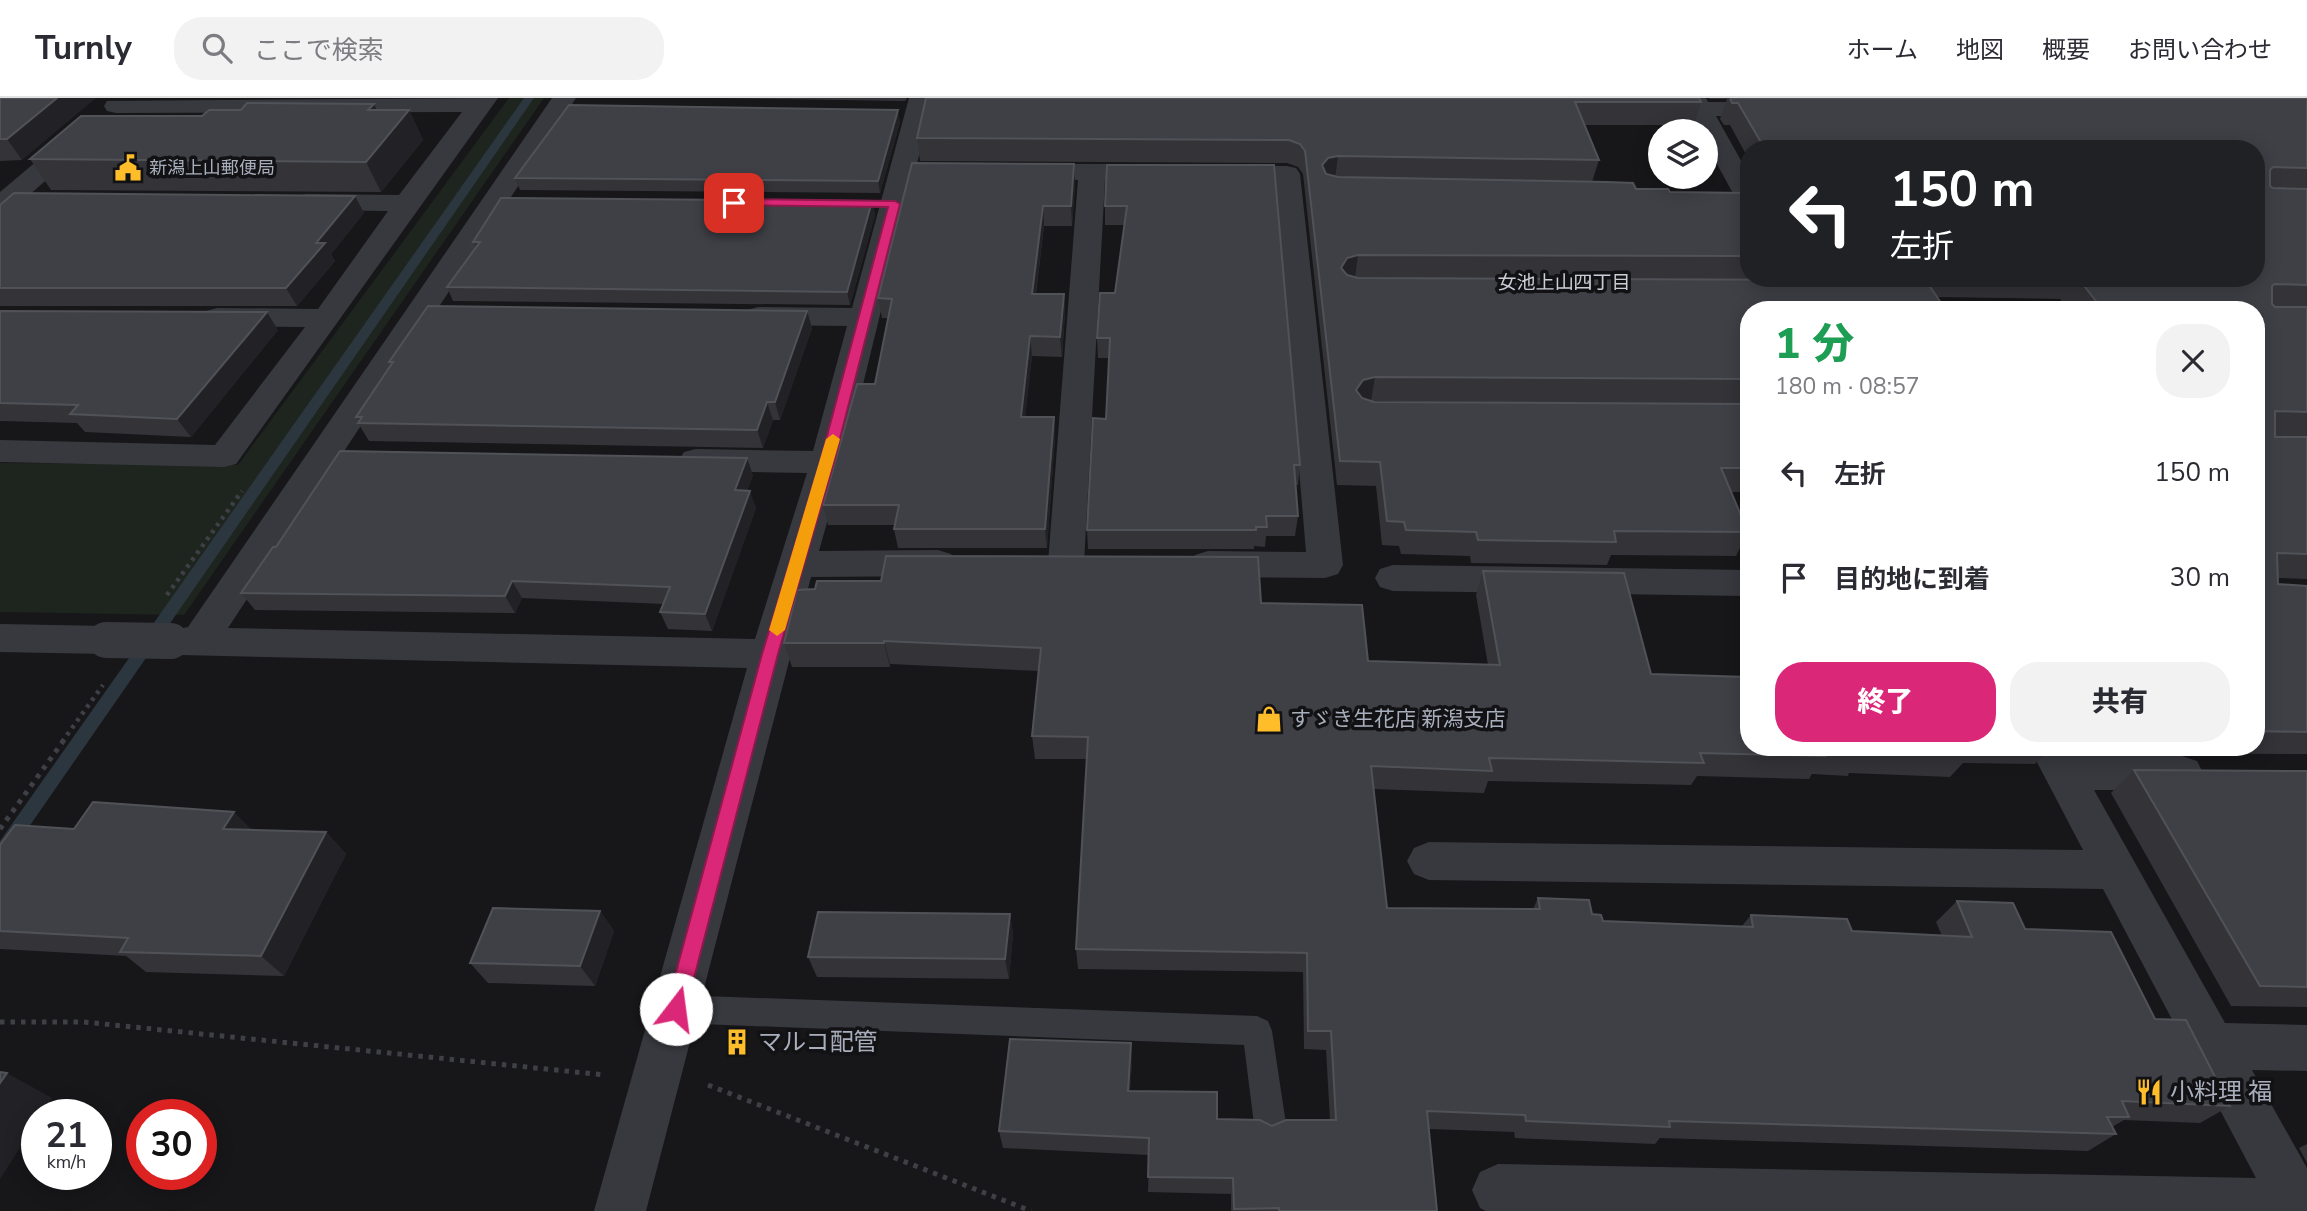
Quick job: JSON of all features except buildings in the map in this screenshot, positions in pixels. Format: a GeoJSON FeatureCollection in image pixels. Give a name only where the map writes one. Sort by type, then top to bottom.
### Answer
{"type":"FeatureCollection","features":[{"type":"Feature","properties":{"kind":"street"},"geometry":{"type":"LineString","coordinates":[[4,203],[120,102],[483,102]]}},
{"type":"Feature","properties":{"kind":"street"},"geometry":{"type":"LineString","coordinates":[[0,451],[224,456],[327,317],[407,202],[483,102]]}},
{"type":"Feature","properties":{"kind":"street"},"geometry":{"type":"LineString","coordinates":[[185,641],[323,454],[418,312],[508,201],[569,104]]}},
{"type":"Feature","properties":{"kind":"street"},"geometry":{"type":"LineString","coordinates":[[1697,104],[1797,109]]}},
{"type":"Feature","properties":{"kind":"street"},"geometry":{"type":"LineString","coordinates":[[1697,104],[1740,182]]}},
{"type":"Feature","properties":{"kind":"street"},"geometry":{"type":"LineString","coordinates":[[620,1211],[770,654],[827,462],[899,188],[909,107]]}},
{"type":"Feature","properties":{"kind":"street"},"geometry":{"type":"LineString","coordinates":[[998,172],[1287,174],[1325,565],[1175,564]]}},
{"type":"Feature","properties":{"kind":"street"},"geometry":{"type":"LineString","coordinates":[[1066,563],[1091,172]]}},
{"type":"Feature","properties":{"kind":"street"},"geometry":{"type":"LineString","coordinates":[[1720,196],[1740,197]]}},
{"type":"Feature","properties":{"kind":"street"},"geometry":{"type":"LineString","coordinates":[[4,203],[48,200]]}},
{"type":"Feature","properties":{"kind":"street"},"geometry":{"type":"LineString","coordinates":[[283,202],[407,202]]}},
{"type":"Feature","properties":{"kind":"street"},"geometry":{"type":"LineString","coordinates":[[418,312],[460,312]]}},
{"type":"Feature","properties":{"kind":"street"},"geometry":{"type":"LineString","coordinates":[[725,316],[864,317]]}},
{"type":"Feature","properties":{"kind":"street"},"geometry":{"type":"LineString","coordinates":[[191,317],[327,317]]}},
{"type":"Feature","properties":{"kind":"street"},"geometry":{"type":"LineString","coordinates":[[323,454],[364,455]]}},
{"type":"Feature","properties":{"kind":"street"},"geometry":{"type":"LineString","coordinates":[[664,460],[827,462]]}},
{"type":"Feature","properties":{"kind":"street"},"geometry":{"type":"LineString","coordinates":[[797,564],[972,563]]}},
{"type":"Feature","properties":{"kind":"street"},"geometry":{"type":"LineString","coordinates":[[1393,578],[1740,583]]}},
{"type":"Feature","properties":{"kind":"street"},"geometry":{"type":"LineString","coordinates":[[0,638],[770,654]]}},
{"type":"Feature","properties":{"kind":"street"},"geometry":{"type":"LineString","coordinates":[[2056,760],[2226,774]]}},
{"type":"Feature","properties":{"kind":"street"},"geometry":{"type":"LineString","coordinates":[[2056,760],[2301,1208]]}},
{"type":"Feature","properties":{"kind":"street"},"geometry":{"type":"LineString","coordinates":[[1429,861],[2116,870]]}},
{"type":"Feature","properties":{"kind":"street"},"geometry":{"type":"LineString","coordinates":[[2212,1046],[2307,1048]]}},
{"type":"Feature","properties":{"kind":"street"},"geometry":{"type":"LineString","coordinates":[[1498,1190],[2301,1208]]}},
{"type":"Feature","properties":{"kind":"lane"},"geometry":{"type":"LineString","coordinates":[[676,1009],[1257,1031],[1270,1124]]}},
{"type":"Feature","properties":{"kind":"path"},"geometry":{"type":"LineString","coordinates":[[0,1022],[84,1022],[617,1076]]}},
{"type":"Feature","properties":{"kind":"path"},"geometry":{"type":"LineString","coordinates":[[699,1084],[713,1086],[1031,1211]]}},
{"type":"Feature","properties":{"kind":"shaded area"},"geometry":{"type":"Polygon","coordinates":[[[509,98],[544,98],[184,615],[0,612],[0,463],[238,465],[509,98]]]}},
{"type":"Feature","properties":{"kind":"waterway"},"geometry":{"type":"LineString","coordinates":[[0,855],[529,98]]}},
{"type":"Feature","properties":{"kind":"slow traffic"},"geometry":{"type":"LineString","coordinates":[[777,630],[833,439]]}},
{"type":"Feature","properties":{"kind":"place","name":"新潟上山郵便局"},"geometry":{"type":"Point","coordinates":[128,168]}},
{"type":"Feature","properties":{"kind":"place","name":"すゞき生花店 新潟支店"},"geometry":{"type":"Point","coordinates":[1269,719]}},
{"type":"Feature","properties":{"kind":"place","name":"マルコ配管"},"geometry":{"type":"Point","coordinates":[737,1042]}},
{"type":"Feature","properties":{"kind":"place","name":"小料理 福"},"geometry":{"type":"Point","coordinates":[2149,1092]}},
{"type":"Feature","properties":{"kind":"district","name":"女池上山四丁目"},"geometry":{"type":"Point","coordinates":[1564,282]}},
{"type":"Feature","properties":{"kind":"route"},"geometry":{"type":"LineString","coordinates":[[676,1009],[770,654],[827,462],[895,204],[734,203]]}}]}
